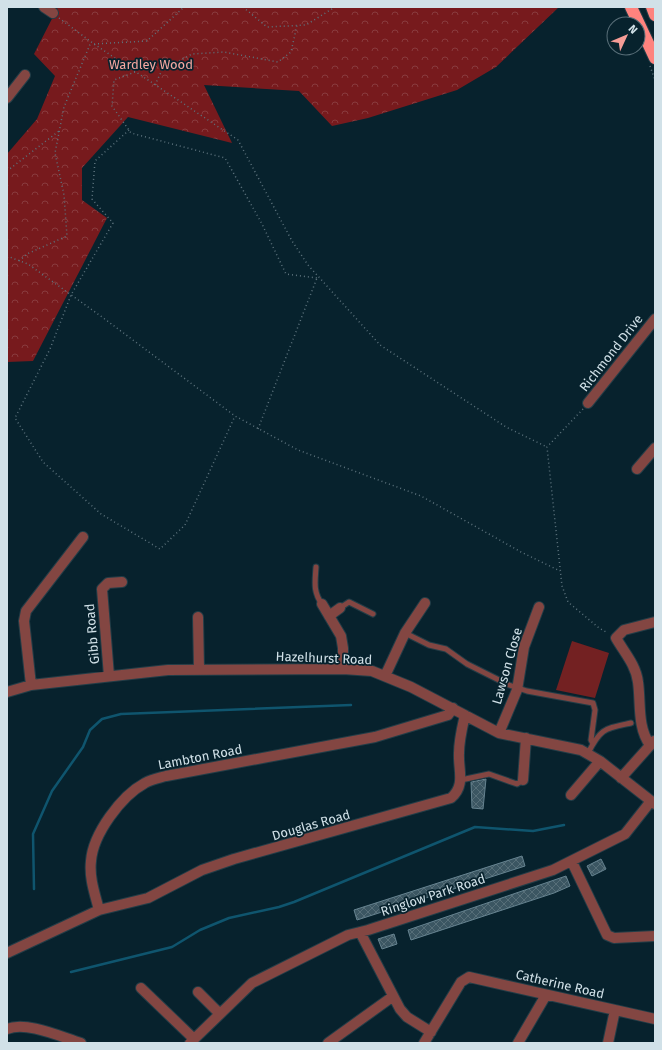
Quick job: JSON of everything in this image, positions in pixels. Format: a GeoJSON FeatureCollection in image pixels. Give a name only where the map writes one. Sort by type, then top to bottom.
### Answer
{"type":"FeatureCollection","features":[{"type":"Feature","properties":{"kind":"highway"},"geometry":{"type":"LineString","coordinates":[[631,7],[655,58]]}},
{"type":"Feature","properties":{"kind":"highway"},"geometry":{"type":"LineString","coordinates":[[652,7],[655,15]]}},
{"type":"Feature","properties":{"kind":"street"},"geometry":{"type":"LineString","coordinates":[[44,7],[53,13]]}},
{"type":"Feature","properties":{"kind":"street"},"geometry":{"type":"LineString","coordinates":[[7,98],[25,74]]}},
{"type":"Feature","properties":{"kind":"street","name":"Richmond Drive"},"geometry":{"type":"LineString","coordinates":[[588,403],[655,319]]}},
{"type":"Feature","properties":{"kind":"street"},"geometry":{"type":"LineString","coordinates":[[637,469],[655,448]]}},
{"type":"Feature","properties":{"kind":"street"},"geometry":{"type":"LineString","coordinates":[[31,685],[24,621],[26,611],[77,541]]}},
{"type":"Feature","properties":{"kind":"street","name":"Gibb Road"},"geometry":{"type":"LineString","coordinates":[[109,676],[102,589],[108,582],[122,582]]}},
{"type":"Feature","properties":{"kind":"street"},"geometry":{"type":"LineString","coordinates":[[386,676],[405,633],[425,603]]}},
{"type":"Feature","properties":{"kind":"street"},"geometry":{"type":"LineString","coordinates":[[322,604],[341,636],[344,648],[343,669]]}},
{"type":"Feature","properties":{"kind":"street","name":"Lawson Close"},"geometry":{"type":"LineString","coordinates":[[499,733],[517,688],[524,647],[539,607]]}},
{"type":"Feature","properties":{"kind":"street"},"geometry":{"type":"LineString","coordinates":[[329,616],[340,608]]}},
{"type":"Feature","properties":{"kind":"street"},"geometry":{"type":"LineString","coordinates":[[198,617],[199,669]]}},
{"type":"Feature","properties":{"kind":"street"},"geometry":{"type":"LineString","coordinates":[[621,778],[653,742],[645,738],[642,726],[638,681],[629,658],[616,638],[624,630],[654,625]]}},
{"type":"Feature","properties":{"kind":"street","name":"Hazelhurst Road"},"geometry":{"type":"LineString","coordinates":[[7,692],[31,685],[168,670],[343,669],[372,671],[386,676],[453,708],[499,733],[574,747],[588,753],[653,803]]}},
{"type":"Feature","properties":{"kind":"street","name":"Lambton Road"},"geometry":{"type":"LineString","coordinates":[[99,910],[91,868],[95,840],[119,807],[135,790],[145,783],[166,776],[375,737],[448,715],[453,708]]}},
{"type":"Feature","properties":{"kind":"street"},"geometry":{"type":"LineString","coordinates":[[461,780],[459,754],[465,715]]}},
{"type":"Feature","properties":{"kind":"street"},"geometry":{"type":"LineString","coordinates":[[523,780],[526,738]]}},
{"type":"Feature","properties":{"kind":"street"},"geometry":{"type":"LineString","coordinates":[[571,795],[600,761]]}},
{"type":"Feature","properties":{"kind":"street","name":"Douglas Road"},"geometry":{"type":"LineString","coordinates":[[99,910],[148,898],[202,870],[234,859],[446,800],[456,794],[461,780]]}},
{"type":"Feature","properties":{"kind":"street","name":"Ringlow Park Road"},"geometry":{"type":"LineString","coordinates":[[192,1041],[219,1013],[252,983],[348,935],[553,870],[572,862],[625,834],[653,803]]}},
{"type":"Feature","properties":{"kind":"street"},"geometry":{"type":"LineString","coordinates":[[572,862],[607,935],[614,938],[655,936]]}},
{"type":"Feature","properties":{"kind":"street"},"geometry":{"type":"LineString","coordinates":[[7,953],[99,910]]}},
{"type":"Feature","properties":{"kind":"street"},"geometry":{"type":"LineString","coordinates":[[360,932],[392,996],[403,1014],[431,1032],[424,1043]]}},
{"type":"Feature","properties":{"kind":"street","name":"Catherine Road"},"geometry":{"type":"LineString","coordinates":[[431,1032],[461,982],[469,977],[655,1019]]}},
{"type":"Feature","properties":{"kind":"street"},"geometry":{"type":"LineString","coordinates":[[141,988],[192,1041]]}},
{"type":"Feature","properties":{"kind":"street"},"geometry":{"type":"LineString","coordinates":[[198,992],[219,1013]]}},
{"type":"Feature","properties":{"kind":"street"},"geometry":{"type":"LineString","coordinates":[[518,1043],[546,995]]}},
{"type":"Feature","properties":{"kind":"street"},"geometry":{"type":"LineString","coordinates":[[328,1043],[392,996]]}},
{"type":"Feature","properties":{"kind":"street"},"geometry":{"type":"LineString","coordinates":[[608,1043],[615,1010]]}},
{"type":"Feature","properties":{"kind":"street"},"geometry":{"type":"LineString","coordinates":[[7,1029],[14,1026],[30,1027],[81,1043]]}},
{"type":"Feature","properties":{"kind":"lane"},"geometry":{"type":"LineString","coordinates":[[316,568],[316,596],[322,604]]}},
{"type":"Feature","properties":{"kind":"lane"},"geometry":{"type":"LineString","coordinates":[[340,608],[349,602],[373,614]]}},
{"type":"Feature","properties":{"kind":"lane"},"geometry":{"type":"LineString","coordinates":[[405,633],[429,645],[446,650],[467,664],[517,688],[593,703],[595,710],[591,740],[593,744]]}},
{"type":"Feature","properties":{"kind":"lane"},"geometry":{"type":"LineString","coordinates":[[588,753],[601,732],[606,729],[631,723]]}},
{"type":"Feature","properties":{"kind":"lane"},"geometry":{"type":"LineString","coordinates":[[461,780],[489,774],[517,784],[523,780]]}},
{"type":"Feature","properties":{"kind":"path"},"geometry":{"type":"LineString","coordinates":[[94,44],[147,41],[184,7]]}},
{"type":"Feature","properties":{"kind":"path"},"geometry":{"type":"LineString","coordinates":[[243,7],[267,26],[306,25],[335,7]]}},
{"type":"Feature","properties":{"kind":"path"},"geometry":{"type":"LineString","coordinates":[[53,13],[91,42],[238,140],[292,241],[308,265],[317,277],[380,345],[506,427],[547,447]]}},
{"type":"Feature","properties":{"kind":"path"},"geometry":{"type":"LineString","coordinates":[[155,85],[162,70],[192,54],[224,52],[278,62],[292,52],[297,25]]}},
{"type":"Feature","properties":{"kind":"path"},"geometry":{"type":"LineString","coordinates":[[19,260],[27,254],[67,236],[64,195],[55,153],[64,107],[91,42]]}},
{"type":"Feature","properties":{"kind":"path"},"geometry":{"type":"LineString","coordinates":[[135,72],[114,80],[112,106],[131,133],[224,158],[262,224],[286,274],[317,277]]}},
{"type":"Feature","properties":{"kind":"path"},"geometry":{"type":"LineString","coordinates":[[129,130],[95,161],[92,199],[113,223],[71,295],[50,349],[15,418],[43,462],[101,514],[160,549],[185,525],[235,416]]}},
{"type":"Feature","properties":{"kind":"path"},"geometry":{"type":"LineString","coordinates":[[7,171],[59,131]]}},
{"type":"Feature","properties":{"kind":"path"},"geometry":{"type":"LineString","coordinates":[[7,256],[28,264],[235,416],[298,450],[421,496],[521,552],[560,571]]}},
{"type":"Feature","properties":{"kind":"path"},"geometry":{"type":"LineString","coordinates":[[258,429],[317,277]]}},
{"type":"Feature","properties":{"kind":"path"},"geometry":{"type":"LineString","coordinates":[[588,403],[547,447],[560,571],[562,586],[568,602],[599,628],[616,638]]}},
{"type":"Feature","properties":{"kind":"green space","name":"Wardley Wood"},"geometry":{"type":"Polygon","coordinates":[[[58,7],[559,7],[496,67],[457,90],[368,118],[332,126],[299,91],[204,85],[232,143],[128,117],[82,168],[82,200],[107,218],[33,361],[7,362],[7,154],[37,119],[55,76],[34,54],[58,7]]]}},
{"type":"Feature","properties":{"kind":"shaded area"},"geometry":{"type":"Polygon","coordinates":[[[572,641],[609,653],[595,698],[556,690],[572,641]]]}},
{"type":"Feature","properties":{"kind":"building"},"geometry":{"type":"Polygon","coordinates":[[[486,779],[483,809],[472,808],[471,782],[486,779]]]}},
{"type":"Feature","properties":{"kind":"building"},"geometry":{"type":"Polygon","coordinates":[[[522,856],[525,866],[357,920],[354,910],[522,856]]]}},
{"type":"Feature","properties":{"kind":"building"},"geometry":{"type":"Polygon","coordinates":[[[601,859],[606,869],[592,876],[587,866],[601,859]]]}},
{"type":"Feature","properties":{"kind":"building"},"geometry":{"type":"Polygon","coordinates":[[[566,876],[570,886],[554,893],[411,940],[408,930],[566,876]]]}},
{"type":"Feature","properties":{"kind":"building"},"geometry":{"type":"Polygon","coordinates":[[[394,934],[397,944],[382,949],[378,939],[394,934]]]}},
{"type":"Feature","properties":{"kind":"waterway"},"geometry":{"type":"LineString","coordinates":[[34,889],[33,834],[52,791],[83,747],[90,730],[102,719],[121,714],[351,705]]}},
{"type":"Feature","properties":{"kind":"waterway"},"geometry":{"type":"LineString","coordinates":[[71,972],[172,947],[200,930],[229,918],[279,907],[294,902],[475,827],[533,831],[564,825]]}}]}
